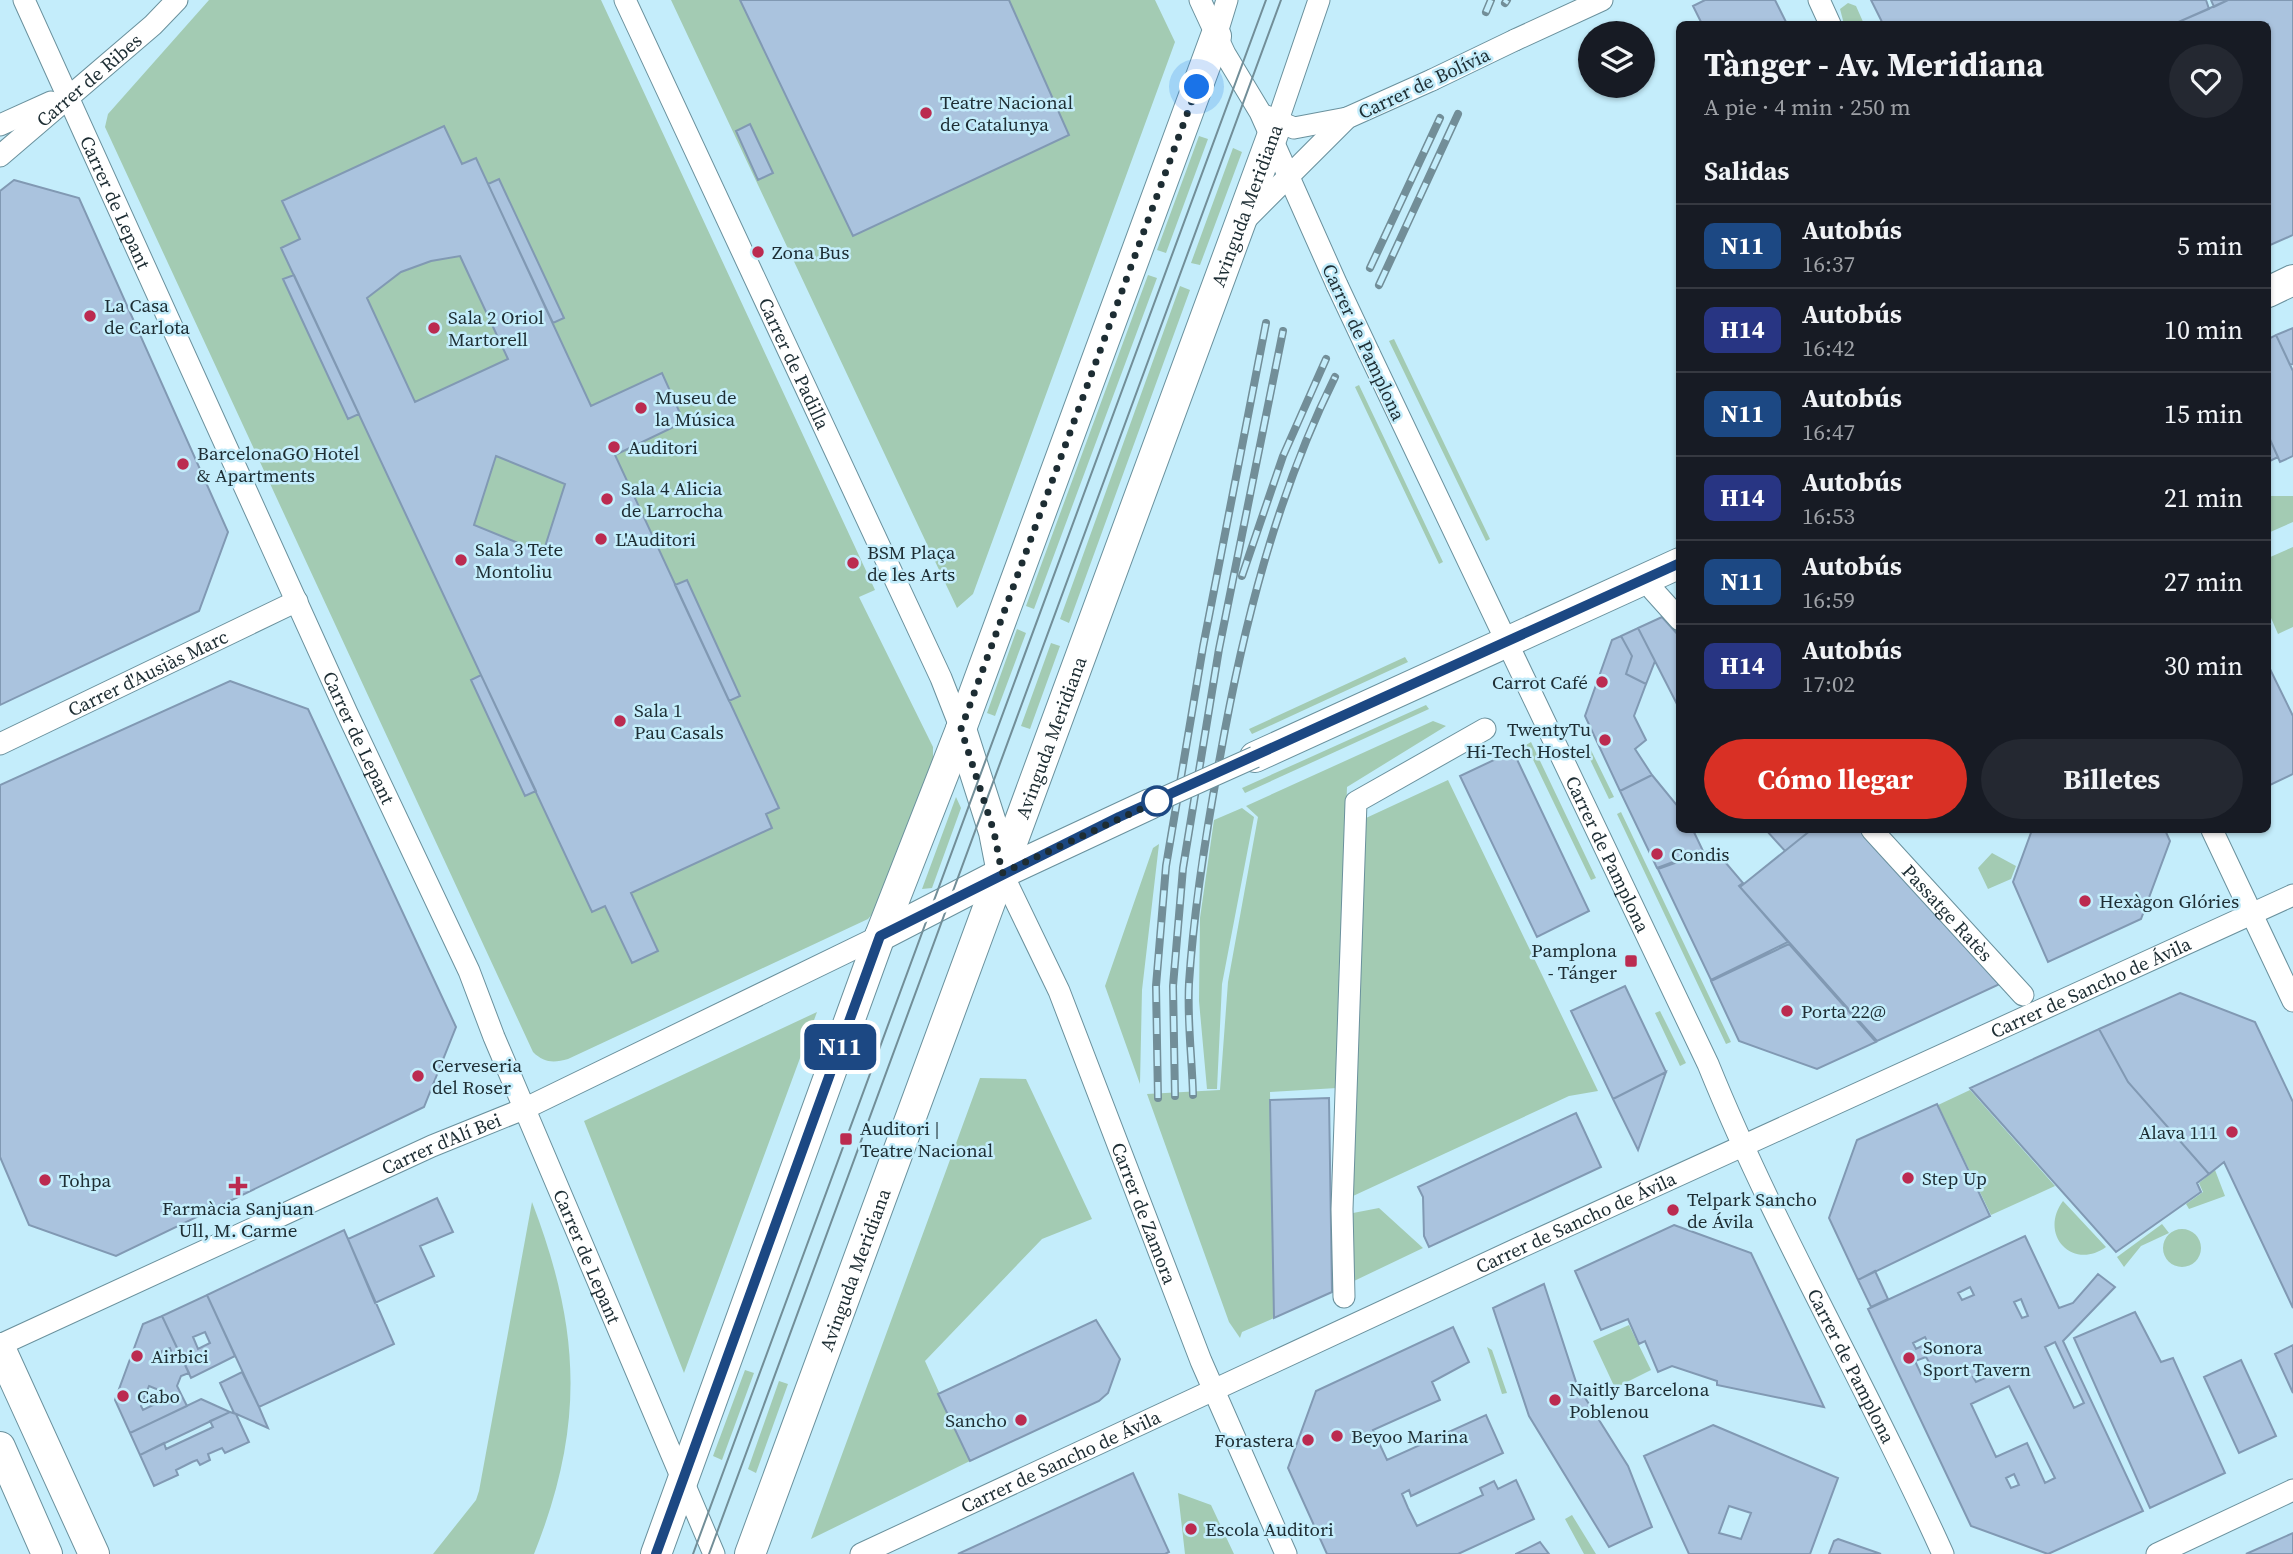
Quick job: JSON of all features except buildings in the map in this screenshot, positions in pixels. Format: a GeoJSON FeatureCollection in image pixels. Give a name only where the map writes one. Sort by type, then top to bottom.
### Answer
{"type":"FeatureCollection","features":[{"type":"Feature","properties":{"kind":"street","name":"Carrer de Lepant"},"geometry":{"type":"LineString","coordinates":[[24,0],[297,601],[469,971],[714,1554]]}},
{"type":"Feature","properties":{"kind":"street","name":"Carrer de Ribes"},"geometry":{"type":"LineString","coordinates":[[0,156],[153,25],[177,0]]}},
{"type":"Feature","properties":{"kind":"street","name":"Carrer de Padilla"},"geometry":{"type":"LineString","coordinates":[[625,0],[935,666],[961,729]]}},
{"type":"Feature","properties":{"kind":"street","name":"Carrer de Pamplona"},"geometry":{"type":"LineString","coordinates":[[1200,0],[1216,36],[1270,124],[1289,175],[1368,353],[1708,1064],[1742,1147],[1943,1554]]}},
{"type":"Feature","properties":{"kind":"street"},"geometry":{"type":"LineString","coordinates":[[656,1554],[880,936],[961,729],[1227,0]]}},
{"type":"Feature","properties":{"kind":"street","name":"Avinguda Meridiana"},"geometry":{"type":"LineString","coordinates":[[750,1554],[1238,227],[1270,124],[1320,0]]}},
{"type":"Feature","properties":{"kind":"street","name":"Carrer de Bolívia"},"geometry":{"type":"LineString","coordinates":[[1238,227],[1348,118],[1602,0]]}},
{"type":"Feature","properties":{"kind":"street"},"geometry":{"type":"LineString","coordinates":[[1819,0],[1829,21]]}},
{"type":"Feature","properties":{"kind":"street"},"geometry":{"type":"LineString","coordinates":[[0,125],[69,95]]}},
{"type":"Feature","properties":{"kind":"street"},"geometry":{"type":"LineString","coordinates":[[1270,124],[1294,128],[1348,118]]}},
{"type":"Feature","properties":{"kind":"street"},"geometry":{"type":"LineString","coordinates":[[2271,291],[2293,280]]}},
{"type":"Feature","properties":{"kind":"street"},"geometry":{"type":"LineString","coordinates":[[880,936],[1002,873],[1676,565]]}},
{"type":"Feature","properties":{"kind":"street"},"geometry":{"type":"LineString","coordinates":[[1653,590],[1676,616]]}},
{"type":"Feature","properties":{"kind":"street","name":"Carrer d'Ausiàs Marc"},"geometry":{"type":"LineString","coordinates":[[0,744],[297,601]]}},
{"type":"Feature","properties":{"kind":"street"},"geometry":{"type":"LineString","coordinates":[[961,729],[989,812],[1002,873]]}},
{"type":"Feature","properties":{"kind":"street"},"geometry":{"type":"LineString","coordinates":[[1344,1297],[1342,1209],[1356,802],[1485,729]]}},
{"type":"Feature","properties":{"kind":"street","name":"Passatge Ratès"},"geometry":{"type":"LineString","coordinates":[[1875,833],[2023,995]]}},
{"type":"Feature","properties":{"kind":"street"},"geometry":{"type":"LineString","coordinates":[[2213,833],[2293,1001]]}},
{"type":"Feature","properties":{"kind":"street","name":"Carrer de Zamora"},"geometry":{"type":"LineString","coordinates":[[1002,873],[1059,991],[1213,1391],[1286,1554]]}},
{"type":"Feature","properties":{"kind":"street","name":"Carrer de Sancho de Ávila"},"geometry":{"type":"LineString","coordinates":[[861,1554],[2293,895]]}},
{"type":"Feature","properties":{"kind":"street","name":"Carrer d'Alí Bei"},"geometry":{"type":"LineString","coordinates":[[0,1347],[432,1146],[526,1108],[880,936]]}},
{"type":"Feature","properties":{"kind":"street"},"geometry":{"type":"LineString","coordinates":[[0,1347],[94,1554]]}},
{"type":"Feature","properties":{"kind":"street"},"geometry":{"type":"LineString","coordinates":[[0,1447],[47,1554]]}},
{"type":"Feature","properties":{"kind":"street"},"geometry":{"type":"LineString","coordinates":[[2157,1554],[2293,1490]]}},
{"type":"Feature","properties":{"kind":"green space"},"geometry":{"type":"Polygon","coordinates":[[[209,0],[601,0],[875,590],[859,597],[933,747],[933,761],[879,906],[868,919],[568,1059],[549,1061],[533,1052],[105,127],[108,114],[209,0]]]}},
{"type":"Feature","properties":{"kind":"green space"},"geometry":{"type":"Polygon","coordinates":[[[671,0],[1155,0],[1175,42],[973,594],[957,608],[671,0]]]}},
{"type":"Feature","properties":{"kind":"green space"},"geometry":{"type":"Polygon","coordinates":[[[1848,3],[1856,6],[1863,21],[1843,21],[1840,9],[1848,3]]]}},
{"type":"Feature","properties":{"kind":"green space"},"geometry":{"type":"Polygon","coordinates":[[[1199,136],[1208,139],[1166,253],[1157,250],[1199,136]]]}},
{"type":"Feature","properties":{"kind":"green space"},"geometry":{"type":"Polygon","coordinates":[[[1233,148],[1242,152],[1200,265],[1191,263],[1233,148]]]}},
{"type":"Feature","properties":{"kind":"green space"},"geometry":{"type":"Polygon","coordinates":[[[1148,275],[1157,278],[1034,609],[1026,606],[1148,275]]]}},
{"type":"Feature","properties":{"kind":"green space"},"geometry":{"type":"Polygon","coordinates":[[[1180,286],[1190,290],[1069,623],[1060,619],[1180,286]]]}},
{"type":"Feature","properties":{"kind":"green space"},"geometry":{"type":"Polygon","coordinates":[[[1394,339],[1490,539],[1486,541],[1389,341],[1394,339]]]}},
{"type":"Feature","properties":{"kind":"green space"},"geometry":{"type":"Polygon","coordinates":[[[1359,385],[1443,562],[1439,564],[1355,387],[1359,385]]]}},
{"type":"Feature","properties":{"kind":"green space"},"geometry":{"type":"Polygon","coordinates":[[[2271,496],[2293,496],[2293,522],[2271,532],[2271,496]]]}},
{"type":"Feature","properties":{"kind":"green space"},"geometry":{"type":"Polygon","coordinates":[[[2293,547],[2293,627],[2278,634],[2271,618],[2271,557],[2293,547]]]}},
{"type":"Feature","properties":{"kind":"green space"},"geometry":{"type":"Polygon","coordinates":[[[1017,629],[1026,633],[995,716],[987,713],[1017,629]]]}},
{"type":"Feature","properties":{"kind":"green space"},"geometry":{"type":"Polygon","coordinates":[[[1051,643],[1060,646],[1030,729],[1021,726],[1051,643]]]}},
{"type":"Feature","properties":{"kind":"green space"},"geometry":{"type":"Polygon","coordinates":[[[1405,657],[1408,662],[1252,734],[1249,729],[1405,657]]]}},
{"type":"Feature","properties":{"kind":"green space"},"geometry":{"type":"Polygon","coordinates":[[[1426,705],[1429,709],[1245,793],[1242,788],[1426,705]]]}},
{"type":"Feature","properties":{"kind":"green space"},"geometry":{"type":"Polygon","coordinates":[[[1433,721],[1446,726],[1347,787],[1337,1088],[1270,1092],[1274,1318],[1242,1332],[1240,1338],[1229,1322],[1147,1094],[1220,1090],[1228,982],[1258,817],[1246,806],[1433,721]]]}},
{"type":"Feature","properties":{"kind":"green space"},"geometry":{"type":"Polygon","coordinates":[[[1531,742],[1596,878],[1591,880],[1526,745],[1531,742]]]}},
{"type":"Feature","properties":{"kind":"green space"},"geometry":{"type":"Polygon","coordinates":[[[1588,744],[1614,797],[1609,799],[1584,747],[1588,744]]]}},
{"type":"Feature","properties":{"kind":"green space"},"geometry":{"type":"Polygon","coordinates":[[[1448,780],[1598,1091],[1569,1096],[1353,1196],[1366,818],[1448,780]]]}},
{"type":"Feature","properties":{"kind":"green space"},"geometry":{"type":"Polygon","coordinates":[[[956,797],[961,808],[932,888],[922,889],[956,797]]]}},
{"type":"Feature","properties":{"kind":"green space"},"geometry":{"type":"Polygon","coordinates":[[[1242,808],[1254,817],[1222,984],[1217,1089],[1207,1089],[1199,1001],[1200,918],[1214,820],[1242,808]]]}},
{"type":"Feature","properties":{"kind":"green space"},"geometry":{"type":"Polygon","coordinates":[[[1621,812],[1731,1042],[1726,1044],[1617,814],[1621,812]]]}},
{"type":"Feature","properties":{"kind":"green space"},"geometry":{"type":"Polygon","coordinates":[[[1159,844],[1142,990],[1140,1084],[1105,986],[1153,848],[1159,844]]]}},
{"type":"Feature","properties":{"kind":"green space"},"geometry":{"type":"Polygon","coordinates":[[[1992,853],[2016,866],[2011,879],[1988,889],[1978,868],[1992,853]]]}},
{"type":"Feature","properties":{"kind":"green space"},"geometry":{"type":"Polygon","coordinates":[[[1660,1011],[1686,1063],[1680,1066],[1655,1013],[1660,1011]]]}},
{"type":"Feature","properties":{"kind":"green space"},"geometry":{"type":"Polygon","coordinates":[[[817,1012],[684,1373],[584,1121],[817,1012]]]}},
{"type":"Feature","properties":{"kind":"green space"},"geometry":{"type":"Polygon","coordinates":[[[980,1078],[1026,1079],[1092,1219],[1042,1239],[925,1361],[970,1461],[811,1539],[980,1078]]]}},
{"type":"Feature","properties":{"kind":"green space"},"geometry":{"type":"Polygon","coordinates":[[[1970,1090],[2055,1186],[1991,1215],[1938,1105],[1970,1090]]]}},
{"type":"Feature","properties":{"kind":"green space"},"geometry":{"type":"Polygon","coordinates":[[[2215,1170],[2225,1196],[2189,1209],[2186,1204],[2203,1192],[2199,1183],[2215,1170]]]}},
{"type":"Feature","properties":{"kind":"green space"},"geometry":{"type":"Polygon","coordinates":[[[2063,1201],[2106,1247],[2082,1255],[2063,1246],[2057,1237],[2055,1226],[2056,1214],[2063,1201]]]}},
{"type":"Feature","properties":{"kind":"green space"},"geometry":{"type":"Polygon","coordinates":[[[532,1202],[560,1293],[568,1336],[571,1378],[569,1420],[551,1507],[534,1554],[433,1554],[476,1500],[479,1491],[532,1202]]]}},
{"type":"Feature","properties":{"kind":"green space"},"geometry":{"type":"Polygon","coordinates":[[[1379,1208],[1423,1248],[1354,1281],[1353,1213],[1379,1208]]]}},
{"type":"Feature","properties":{"kind":"green space"},"geometry":{"type":"Polygon","coordinates":[[[2162,1224],[2169,1233],[2141,1246],[2124,1267],[2117,1257],[2162,1224]]]}},
{"type":"Feature","properties":{"kind":"green space"},"geometry":{"type":"Polygon","coordinates":[[[2182,1229],[2195,1235],[2201,1248],[2195,1261],[2182,1267],[2169,1261],[2163,1248],[2169,1235],[2182,1229]]]}},
{"type":"Feature","properties":{"kind":"green space"},"geometry":{"type":"Polygon","coordinates":[[[1629,1325],[1651,1370],[1615,1388],[1593,1341],[1629,1325]]]}},
{"type":"Feature","properties":{"kind":"green space"},"geometry":{"type":"Polygon","coordinates":[[[1487,1347],[1492,1350],[1507,1393],[1502,1394],[1487,1347]]]}},
{"type":"Feature","properties":{"kind":"green space"},"geometry":{"type":"Polygon","coordinates":[[[745,1370],[754,1373],[722,1460],[713,1456],[745,1370]]]}},
{"type":"Feature","properties":{"kind":"green space"},"geometry":{"type":"Polygon","coordinates":[[[779,1381],[788,1384],[756,1473],[748,1469],[779,1381]]]}},
{"type":"Feature","properties":{"kind":"green space"},"geometry":{"type":"Polygon","coordinates":[[[1178,1493],[1211,1505],[1234,1554],[1185,1554],[1178,1493]]]}},
{"type":"Feature","properties":{"kind":"green space"},"geometry":{"type":"Polygon","coordinates":[[[1572,1515],[1596,1554],[1584,1554],[1565,1519],[1572,1515]]]}},
{"type":"Feature","properties":{"kind":"tram line"},"geometry":{"type":"LineString","coordinates":[[693,1554],[1266,0]]}},
{"type":"Feature","properties":{"kind":"tram line"},"geometry":{"type":"LineString","coordinates":[[709,1554],[1281,0]]}},
{"type":"Feature","properties":{"kind":"railway"},"geometry":{"type":"LineString","coordinates":[[1486,12],[1491,0]]}},
{"type":"Feature","properties":{"kind":"railway"},"geometry":{"type":"LineString","coordinates":[[1379,285],[1458,114]]}},
{"type":"Feature","properties":{"kind":"railway"},"geometry":{"type":"LineString","coordinates":[[1370,268],[1440,118]]}},
{"type":"Feature","properties":{"kind":"railway"},"geometry":{"type":"LineString","coordinates":[[1158,1098],[1156,986],[1166,866],[1203,647],[1266,323]]}},
{"type":"Feature","properties":{"kind":"railway"},"geometry":{"type":"LineString","coordinates":[[1175,1096],[1173,986],[1183,868],[1219,649],[1283,331]]}},
{"type":"Feature","properties":{"kind":"railway"},"geometry":{"type":"LineString","coordinates":[[1242,576],[1283,456],[1326,359]]}},
{"type":"Feature","properties":{"kind":"railway"},"geometry":{"type":"LineString","coordinates":[[1193,1095],[1189,1011],[1191,955],[1205,841],[1229,708],[1251,611],[1279,515],[1295,468],[1335,377]]}},
{"type":"Feature","properties":{"kind":"bus line","name":"N11"},"geometry":{"type":"LineString","coordinates":[[656,1554],[880,936],[1119,817],[1676,565]]}},
{"type":"Feature","properties":{"kind":"place","name":"Teatre Nacional de Catalunya"},"geometry":{"type":"Point","coordinates":[926,113]}},
{"type":"Feature","properties":{"kind":"place","name":"Zona Bus"},"geometry":{"type":"Point","coordinates":[758,252]}},
{"type":"Feature","properties":{"kind":"place","name":"La Casa de Carlota"},"geometry":{"type":"Point","coordinates":[90,316]}},
{"type":"Feature","properties":{"kind":"place","name":"Sala 2 Oriol Martorell"},"geometry":{"type":"Point","coordinates":[434,328]}},
{"type":"Feature","properties":{"kind":"place","name":"Museu de la Música"},"geometry":{"type":"Point","coordinates":[641,408]}},
{"type":"Feature","properties":{"kind":"place","name":"Auditori"},"geometry":{"type":"Point","coordinates":[614,447]}},
{"type":"Feature","properties":{"kind":"place","name":"BarcelonaGO Hotel & Apartments"},"geometry":{"type":"Point","coordinates":[183,464]}},
{"type":"Feature","properties":{"kind":"place","name":"Sala 4 Alicia de Larrocha"},"geometry":{"type":"Point","coordinates":[607,499]}},
{"type":"Feature","properties":{"kind":"place","name":"L'Auditori"},"geometry":{"type":"Point","coordinates":[601,539]}},
{"type":"Feature","properties":{"kind":"place","name":"Sala 3 Tete Montoliu"},"geometry":{"type":"Point","coordinates":[461,560]}},
{"type":"Feature","properties":{"kind":"place","name":"BSM Plaça de les Arts"},"geometry":{"type":"Point","coordinates":[853,563]}},
{"type":"Feature","properties":{"kind":"place","name":"Carrot Café"},"geometry":{"type":"Point","coordinates":[1602,682]}},
{"type":"Feature","properties":{"kind":"place","name":"Sala 1 Pau Casals"},"geometry":{"type":"Point","coordinates":[620,721]}},
{"type":"Feature","properties":{"kind":"place","name":"TwentyTu Hi-Tech Hostel"},"geometry":{"type":"Point","coordinates":[1605,740]}},
{"type":"Feature","properties":{"kind":"place","name":"Condis"},"geometry":{"type":"Point","coordinates":[1657,854]}},
{"type":"Feature","properties":{"kind":"place","name":"Hexàgon Glóries"},"geometry":{"type":"Point","coordinates":[2085,901]}},
{"type":"Feature","properties":{"kind":"place","name":"Pamplona - Tánger"},"geometry":{"type":"Point","coordinates":[1631,961]}},
{"type":"Feature","properties":{"kind":"place","name":"Porta 22@"},"geometry":{"type":"Point","coordinates":[1787,1011]}},
{"type":"Feature","properties":{"kind":"place","name":"Cerveseria del Roser"},"geometry":{"type":"Point","coordinates":[418,1076]}},
{"type":"Feature","properties":{"kind":"place","name":"Alava 111"},"geometry":{"type":"Point","coordinates":[2232,1132]}},
{"type":"Feature","properties":{"kind":"place","name":"Auditori | Teatre Nacional"},"geometry":{"type":"Point","coordinates":[846,1139]}},
{"type":"Feature","properties":{"kind":"place","name":"Step Up"},"geometry":{"type":"Point","coordinates":[1908,1178]}},
{"type":"Feature","properties":{"kind":"place","name":"Tohpa"},"geometry":{"type":"Point","coordinates":[45,1180]}},
{"type":"Feature","properties":{"kind":"place","name":"Farmàcia Sanjuan Ull, M. Carme"},"geometry":{"type":"Point","coordinates":[238,1186]}},
{"type":"Feature","properties":{"kind":"place","name":"Telpark Sancho de Ávila"},"geometry":{"type":"Point","coordinates":[1673,1210]}},
{"type":"Feature","properties":{"kind":"place","name":"Airbici"},"geometry":{"type":"Point","coordinates":[137,1356]}},
{"type":"Feature","properties":{"kind":"place","name":"Sonora Sport Tavern"},"geometry":{"type":"Point","coordinates":[1909,1358]}},
{"type":"Feature","properties":{"kind":"place","name":"Cabo"},"geometry":{"type":"Point","coordinates":[123,1396]}},
{"type":"Feature","properties":{"kind":"place","name":"Naitly Barcelona Poblenou"},"geometry":{"type":"Point","coordinates":[1555,1400]}},
{"type":"Feature","properties":{"kind":"place","name":"Sancho"},"geometry":{"type":"Point","coordinates":[1021,1420]}},
{"type":"Feature","properties":{"kind":"place","name":"Beyoo Marina"},"geometry":{"type":"Point","coordinates":[1337,1436]}},
{"type":"Feature","properties":{"kind":"place","name":"Forastera"},"geometry":{"type":"Point","coordinates":[1308,1440]}},
{"type":"Feature","properties":{"kind":"place","name":"Escola Auditori"},"geometry":{"type":"Point","coordinates":[1191,1529]}},
{"type":"Feature","properties":{"kind":"route"},"geometry":{"type":"LineString","coordinates":[[1157,801],[1160,800],[1002,873],[986,802],[961,729],[982,664],[1197,87]]}}]}
